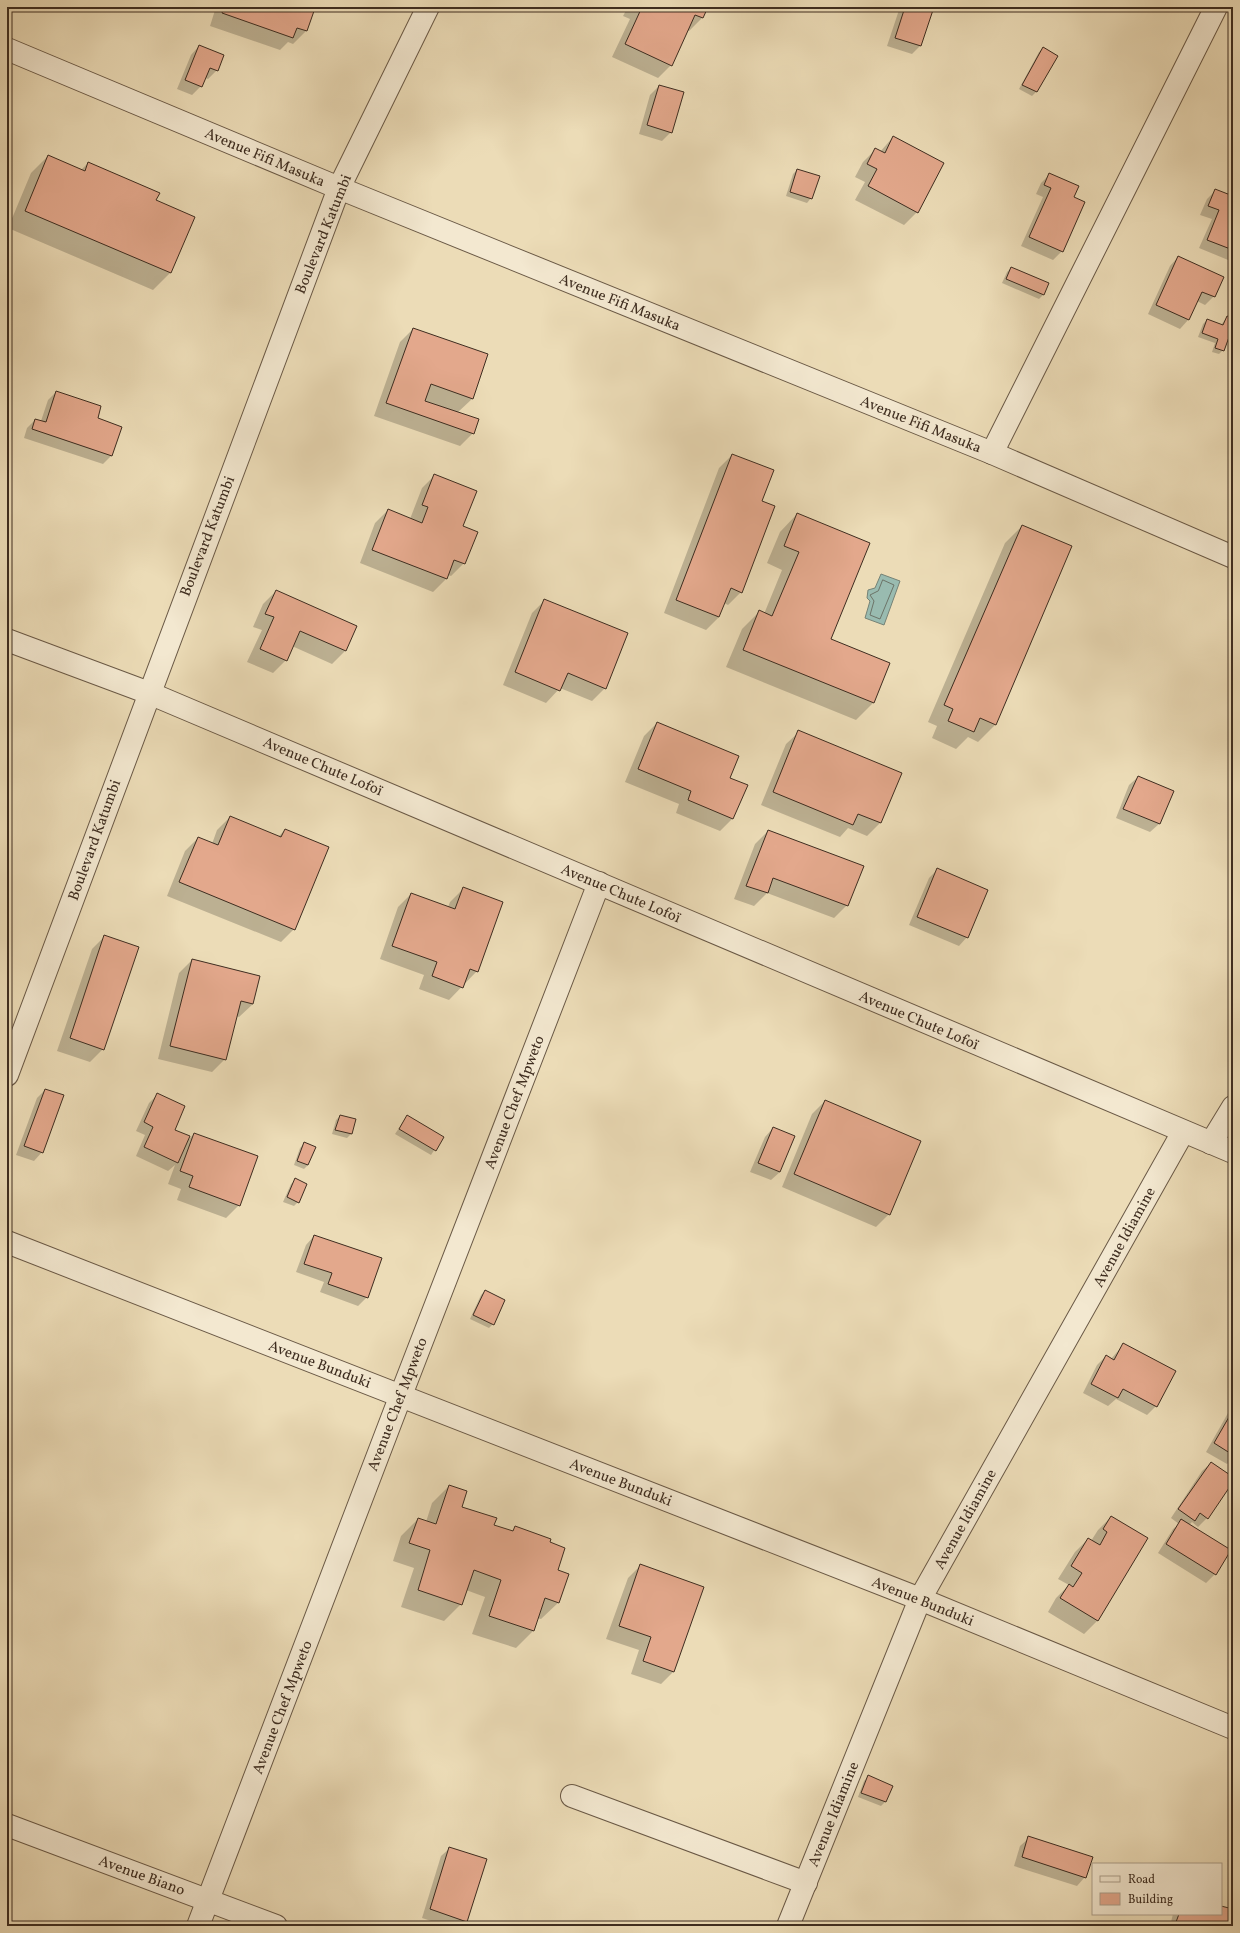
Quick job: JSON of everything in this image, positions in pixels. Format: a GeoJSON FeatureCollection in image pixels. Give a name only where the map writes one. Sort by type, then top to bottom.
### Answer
{"type":"FeatureCollection","features":[{"type":"Feature","properties":{"kind":"street","name":"Boulevard Katumbi"},"geometry":{"type":"LineString","coordinates":[[7,1075],[338,188],[428,7]]}},
{"type":"Feature","properties":{"kind":"street"},"geometry":{"type":"LineString","coordinates":[[992,453],[1216,7]]}},
{"type":"Feature","properties":{"kind":"street","name":"Avenue Fifi Masuka"},"geometry":{"type":"LineString","coordinates":[[7,50],[338,188],[992,453],[1233,557]]}},
{"type":"Feature","properties":{"kind":"street","name":"Avenue Chute Lofoï"},"geometry":{"type":"LineString","coordinates":[[7,640],[149,692],[1233,1152]]}},
{"type":"Feature","properties":{"kind":"street","name":"Avenue Chef Mpweto"},"geometry":{"type":"LineString","coordinates":[[198,1926],[599,883]]}},
{"type":"Feature","properties":{"kind":"street"},"geometry":{"type":"LineString","coordinates":[[1211,1143],[1233,1107]]}},
{"type":"Feature","properties":{"kind":"street","name":"Avenue Idiamine"},"geometry":{"type":"LineString","coordinates":[[788,1926],[920,1599],[1183,1132]]}},
{"type":"Feature","properties":{"kind":"street","name":"Avenue Bunduki"},"geometry":{"type":"LineString","coordinates":[[7,1242],[920,1599],[1233,1728]]}},
{"type":"Feature","properties":{"kind":"street"},"geometry":{"type":"LineString","coordinates":[[572,1796],[806,1883]]}},
{"type":"Feature","properties":{"kind":"street","name":"Avenue Biano"},"geometry":{"type":"LineString","coordinates":[[7,1825],[276,1926]]}},
{"type":"Feature","properties":{"kind":"water"},"geometry":{"type":"Polygon","coordinates":[[[881,574],[900,581],[884,625],[865,618],[870,601],[867,598],[868,590],[875,588],[881,574]]]}},
{"type":"Feature","properties":{"kind":"building"},"geometry":{"type":"Polygon","coordinates":[[[224,7],[305,7],[314,11],[307,31],[297,28],[293,38],[222,13],[224,7]]]}},
{"type":"Feature","properties":{"kind":"building"},"geometry":{"type":"Polygon","coordinates":[[[642,7],[708,7],[703,18],[695,15],[672,66],[625,44],[642,7]]]}},
{"type":"Feature","properties":{"kind":"building"},"geometry":{"type":"Polygon","coordinates":[[[905,7],[934,7],[921,46],[895,38],[905,7]]]}},
{"type":"Feature","properties":{"kind":"building"},"geometry":{"type":"Polygon","coordinates":[[[199,45],[224,55],[218,71],[210,68],[202,87],[185,80],[199,45]]]}},
{"type":"Feature","properties":{"kind":"building"},"geometry":{"type":"Polygon","coordinates":[[[1043,47],[1058,56],[1037,92],[1022,85],[1043,47]]]}},
{"type":"Feature","properties":{"kind":"building"},"geometry":{"type":"Polygon","coordinates":[[[659,85],[684,92],[672,133],[647,125],[659,85]]]}},
{"type":"Feature","properties":{"kind":"building"},"geometry":{"type":"Polygon","coordinates":[[[893,136],[944,163],[918,213],[868,186],[877,169],[867,164],[875,148],[885,153],[893,136]]]}},
{"type":"Feature","properties":{"kind":"building"},"geometry":{"type":"Polygon","coordinates":[[[48,155],[85,171],[88,162],[160,193],[156,200],[195,217],[171,273],[25,211],[48,155]]]}},
{"type":"Feature","properties":{"kind":"building"},"geometry":{"type":"Polygon","coordinates":[[[797,169],[820,176],[812,199],[790,192],[797,169]]]}},
{"type":"Feature","properties":{"kind":"building"},"geometry":{"type":"Polygon","coordinates":[[[1049,173],[1079,186],[1074,197],[1085,202],[1063,252],[1029,237],[1051,188],[1044,185],[1049,173]]]}},
{"type":"Feature","properties":{"kind":"building"},"geometry":{"type":"Polygon","coordinates":[[[1215,189],[1233,196],[1233,250],[1207,240],[1219,210],[1208,206],[1215,189]]]}},
{"type":"Feature","properties":{"kind":"building"},"geometry":{"type":"Polygon","coordinates":[[[1178,256],[1224,277],[1215,297],[1202,292],[1189,320],[1156,305],[1178,256]]]}},
{"type":"Feature","properties":{"kind":"building"},"geometry":{"type":"Polygon","coordinates":[[[1011,267],[1049,283],[1044,295],[1006,279],[1011,267]]]}},
{"type":"Feature","properties":{"kind":"building"},"geometry":{"type":"Polygon","coordinates":[[[1227,316],[1233,318],[1233,326],[1224,351],[1215,348],[1218,339],[1202,333],[1207,319],[1223,325],[1227,316]]]}},
{"type":"Feature","properties":{"kind":"building"},"geometry":{"type":"Polygon","coordinates":[[[413,328],[488,354],[473,399],[431,384],[425,401],[479,419],[474,434],[386,403],[413,328]]]}},
{"type":"Feature","properties":{"kind":"building"},"geometry":{"type":"Polygon","coordinates":[[[56,391],[101,406],[98,418],[122,427],[112,456],[32,429],[35,419],[46,422],[56,391]]]}},
{"type":"Feature","properties":{"kind":"building"},"geometry":{"type":"Polygon","coordinates":[[[732,454],[774,470],[762,501],[775,506],[742,593],[731,588],[719,617],[676,600],[732,454]]]}},
{"type":"Feature","properties":{"kind":"building"},"geometry":{"type":"Polygon","coordinates":[[[434,474],[477,491],[463,526],[478,532],[465,564],[454,560],[447,579],[372,550],[388,509],[422,523],[428,507],[422,505],[434,474]]]}},
{"type":"Feature","properties":{"kind":"building"},"geometry":{"type":"Polygon","coordinates":[[[797,513],[870,543],[831,639],[890,663],[874,703],[743,650],[759,610],[772,616],[799,552],[784,546],[797,513]]]}},
{"type":"Feature","properties":{"kind":"building"},"geometry":{"type":"Polygon","coordinates":[[[1022,525],[1072,546],[996,725],[980,718],[974,732],[948,721],[953,709],[944,705],[1022,525]]]}},
{"type":"Feature","properties":{"kind":"building"},"geometry":{"type":"Polygon","coordinates":[[[276,590],[357,626],[346,651],[300,631],[287,661],[260,649],[274,617],[265,614],[276,590]]]}},
{"type":"Feature","properties":{"kind":"building"},"geometry":{"type":"Polygon","coordinates":[[[544,599],[628,633],[606,689],[568,673],[560,691],[515,672],[544,599]]]}},
{"type":"Feature","properties":{"kind":"building"},"geometry":{"type":"Polygon","coordinates":[[[657,722],[739,756],[730,778],[748,785],[733,819],[688,800],[691,791],[638,769],[657,722]]]}},
{"type":"Feature","properties":{"kind":"building"},"geometry":{"type":"Polygon","coordinates":[[[798,730],[902,773],[881,823],[858,814],[853,825],[773,792],[798,730]]]}},
{"type":"Feature","properties":{"kind":"building"},"geometry":{"type":"Polygon","coordinates":[[[1138,776],[1174,791],[1160,824],[1123,809],[1138,776]]]}},
{"type":"Feature","properties":{"kind":"building"},"geometry":{"type":"Polygon","coordinates":[[[230,816],[281,837],[285,829],[329,847],[295,930],[179,882],[198,837],[218,845],[230,816]]]}},
{"type":"Feature","properties":{"kind":"building"},"geometry":{"type":"Polygon","coordinates":[[[768,830],[864,866],[848,906],[773,878],[768,893],[746,886],[768,830]]]}},
{"type":"Feature","properties":{"kind":"building"},"geometry":{"type":"Polygon","coordinates":[[[937,868],[988,890],[968,938],[917,917],[937,868]]]}},
{"type":"Feature","properties":{"kind":"building"},"geometry":{"type":"Polygon","coordinates":[[[463,887],[503,902],[478,972],[470,969],[463,988],[432,976],[437,962],[392,946],[411,893],[455,909],[463,887]]]}},
{"type":"Feature","properties":{"kind":"building"},"geometry":{"type":"Polygon","coordinates":[[[104,935],[139,947],[104,1050],[70,1038],[104,935]]]}},
{"type":"Feature","properties":{"kind":"building"},"geometry":{"type":"Polygon","coordinates":[[[192,959],[260,976],[253,1004],[241,1001],[226,1060],[170,1046],[192,959]]]}},
{"type":"Feature","properties":{"kind":"building"},"geometry":{"type":"Polygon","coordinates":[[[45,1089],[64,1095],[43,1153],[24,1146],[45,1089]]]}},
{"type":"Feature","properties":{"kind":"building"},"geometry":{"type":"Polygon","coordinates":[[[157,1093],[185,1106],[175,1130],[190,1136],[178,1163],[144,1147],[153,1127],[144,1122],[157,1093]]]}},
{"type":"Feature","properties":{"kind":"building"},"geometry":{"type":"Polygon","coordinates":[[[825,1100],[921,1141],[890,1215],[794,1174],[825,1100]]]}},
{"type":"Feature","properties":{"kind":"building"},"geometry":{"type":"Polygon","coordinates":[[[340,1115],[356,1119],[352,1134],[335,1130],[340,1115]]]}},
{"type":"Feature","properties":{"kind":"building"},"geometry":{"type":"Polygon","coordinates":[[[407,1115],[444,1137],[436,1151],[399,1129],[407,1115]]]}},
{"type":"Feature","properties":{"kind":"building"},"geometry":{"type":"Polygon","coordinates":[[[773,1127],[795,1136],[780,1172],[758,1163],[773,1127]]]}},
{"type":"Feature","properties":{"kind":"building"},"geometry":{"type":"Polygon","coordinates":[[[194,1133],[258,1156],[240,1206],[189,1187],[193,1176],[180,1171],[194,1133]]]}},
{"type":"Feature","properties":{"kind":"building"},"geometry":{"type":"Polygon","coordinates":[[[304,1142],[316,1147],[308,1165],[297,1161],[304,1142]]]}},
{"type":"Feature","properties":{"kind":"building"},"geometry":{"type":"Polygon","coordinates":[[[295,1178],[307,1184],[299,1203],[287,1197],[295,1178]]]}},
{"type":"Feature","properties":{"kind":"building"},"geometry":{"type":"Polygon","coordinates":[[[314,1235],[382,1258],[368,1298],[328,1284],[332,1273],[304,1264],[314,1235]]]}},
{"type":"Feature","properties":{"kind":"building"},"geometry":{"type":"Polygon","coordinates":[[[485,1290],[505,1300],[494,1325],[473,1315],[485,1290]]]}},
{"type":"Feature","properties":{"kind":"building"},"geometry":{"type":"Polygon","coordinates":[[[1123,1343],[1176,1371],[1157,1407],[1123,1389],[1118,1398],[1091,1384],[1106,1355],[1114,1360],[1123,1343]]]}},
{"type":"Feature","properties":{"kind":"building"},"geometry":{"type":"Polygon","coordinates":[[[1233,1410],[1233,1455],[1214,1443],[1233,1410]]]}},
{"type":"Feature","properties":{"kind":"building"},"geometry":{"type":"Polygon","coordinates":[[[1211,1462],[1233,1477],[1233,1482],[1208,1519],[1200,1513],[1195,1521],[1178,1509],[1211,1462]]]}},
{"type":"Feature","properties":{"kind":"building"},"geometry":{"type":"Polygon","coordinates":[[[449,1485],[467,1491],[462,1507],[497,1518],[494,1525],[513,1531],[515,1526],[551,1539],[550,1542],[565,1548],[558,1570],[569,1574],[559,1603],[545,1598],[534,1631],[489,1616],[501,1580],[474,1570],[462,1605],[418,1590],[430,1550],[409,1543],[418,1518],[436,1524],[449,1485]]]}},
{"type":"Feature","properties":{"kind":"building"},"geometry":{"type":"Polygon","coordinates":[[[1111,1516],[1148,1538],[1098,1621],[1060,1598],[1069,1584],[1073,1587],[1082,1573],[1071,1566],[1088,1538],[1100,1545],[1107,1532],[1103,1529],[1111,1516]]]}},
{"type":"Feature","properties":{"kind":"building"},"geometry":{"type":"Polygon","coordinates":[[[1181,1519],[1231,1550],[1216,1575],[1166,1544],[1181,1519]]]}},
{"type":"Feature","properties":{"kind":"building"},"geometry":{"type":"Polygon","coordinates":[[[640,1564],[704,1587],[674,1672],[643,1661],[651,1637],[619,1626],[640,1564]]]}},
{"type":"Feature","properties":{"kind":"building"},"geometry":{"type":"Polygon","coordinates":[[[868,1775],[893,1786],[886,1802],[861,1793],[868,1775]]]}},
{"type":"Feature","properties":{"kind":"building"},"geometry":{"type":"Polygon","coordinates":[[[1028,1836],[1093,1857],[1086,1878],[1022,1857],[1028,1836]]]}},
{"type":"Feature","properties":{"kind":"building"},"geometry":{"type":"Polygon","coordinates":[[[449,1847],[487,1859],[467,1922],[430,1909],[449,1847]]]}},
{"type":"Feature","properties":{"kind":"building"},"geometry":{"type":"Polygon","coordinates":[[[1222,1906],[1233,1909],[1231,1926],[1188,1926],[1176,1922],[1179,1915],[1222,1915],[1222,1906]]]}}]}
